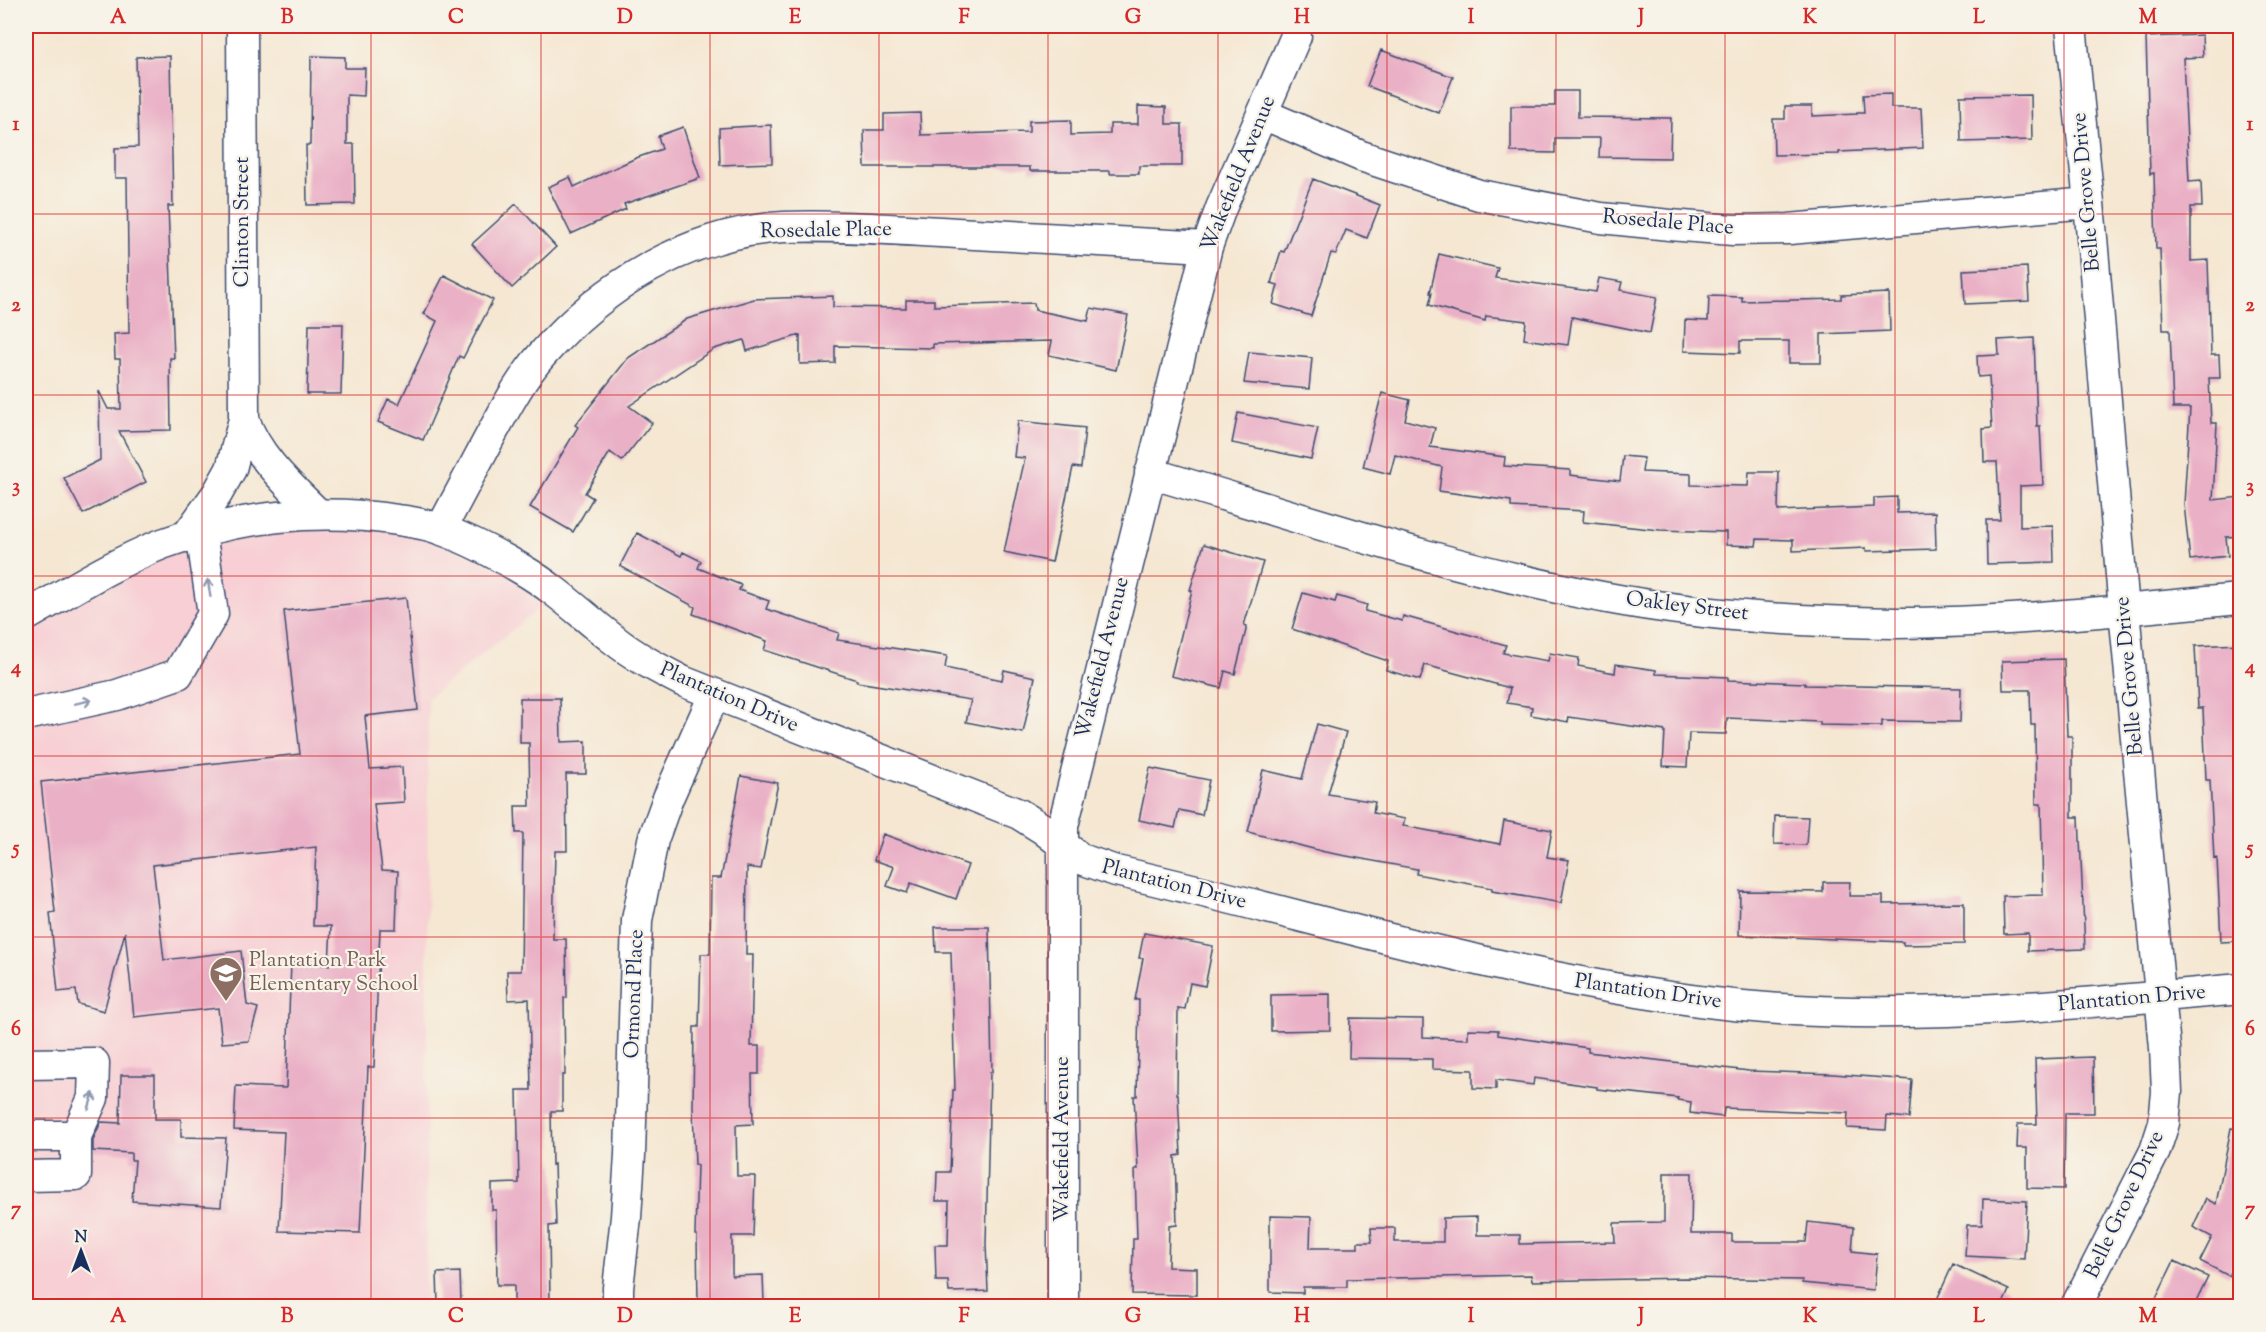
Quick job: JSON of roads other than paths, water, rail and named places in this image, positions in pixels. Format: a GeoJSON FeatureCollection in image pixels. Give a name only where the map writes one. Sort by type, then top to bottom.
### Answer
{"type":"FeatureCollection","features":[{"type":"Feature","properties":{"kind":"street","name":"Clinton Street"},"geometry":{"type":"LineString","coordinates":[[193,534],[231,470],[244,419],[242,26]]}},
{"type":"Feature","properties":{"kind":"street","name":"Belle Grove Drive"},"geometry":{"type":"LineString","coordinates":[[2071,26],[2089,202],[2167,1092],[2164,1123],[2155,1151],[2076,1306]]}},
{"type":"Feature","properties":{"kind":"street","name":"Wakefield Avenue"},"geometry":{"type":"LineString","coordinates":[[1063,1306],[1063,826],[1071,786],[1206,247],[1296,36]]}},
{"type":"Feature","properties":{"kind":"street","name":"Rosedale Place"},"geometry":{"type":"LineString","coordinates":[[1263,114],[1361,156],[1479,195],[1552,210],[1647,223],[1733,230],[1789,229],[2089,202]]}},
{"type":"Feature","properties":{"kind":"street","name":"Rosedale Place"},"geometry":{"type":"LineString","coordinates":[[441,529],[525,375],[575,321],[612,291],[644,270],[675,254],[708,242],[747,232],[791,227],[880,229],[1206,247]]}},
{"type":"Feature","properties":{"kind":"street","name":"Clinton Street"},"geometry":{"type":"LineString","coordinates":[[244,419],[249,435],[262,454],[318,514]]}},
{"type":"Feature","properties":{"kind":"street","name":"Oakley Street"},"geometry":{"type":"LineString","coordinates":[[1150,473],[1450,561],[1559,588],[1717,612],[1898,623],[2124,610],[2241,599]]}},
{"type":"Feature","properties":{"kind":"street","name":"Plantation Drive"},"geometry":{"type":"LineString","coordinates":[[26,616],[124,561],[193,534],[277,517],[318,514],[379,517],[441,529],[523,570],[558,593],[615,641],[652,665],[714,695],[1019,814],[1094,865],[1116,871],[1492,965],[1557,978],[1742,1006],[1907,1012],[2066,1006],[2241,989]]}},
{"type":"Feature","properties":{"kind":"street"},"geometry":{"type":"LineString","coordinates":[[26,715],[117,695],[178,674],[213,614],[193,534]]}},
{"type":"Feature","properties":{"kind":"street","name":"Ormond Place"},"geometry":{"type":"LineString","coordinates":[[618,1306],[630,1155],[637,920],[653,840],[668,798],[714,695]]}},
{"type":"Feature","properties":{"kind":"street"},"geometry":{"type":"LineString","coordinates":[[26,1064],[94,1063],[93,1098],[76,1136],[76,1175],[26,1176]]}},
{"type":"Feature","properties":{"kind":"street"},"geometry":{"type":"LineString","coordinates":[[26,1136],[76,1136]]}},
{"type":"Feature","properties":{"kind":"place","name":"Plantation Park Elementary School"},"geometry":{"type":"Point","coordinates":[226,1002]}}]}
